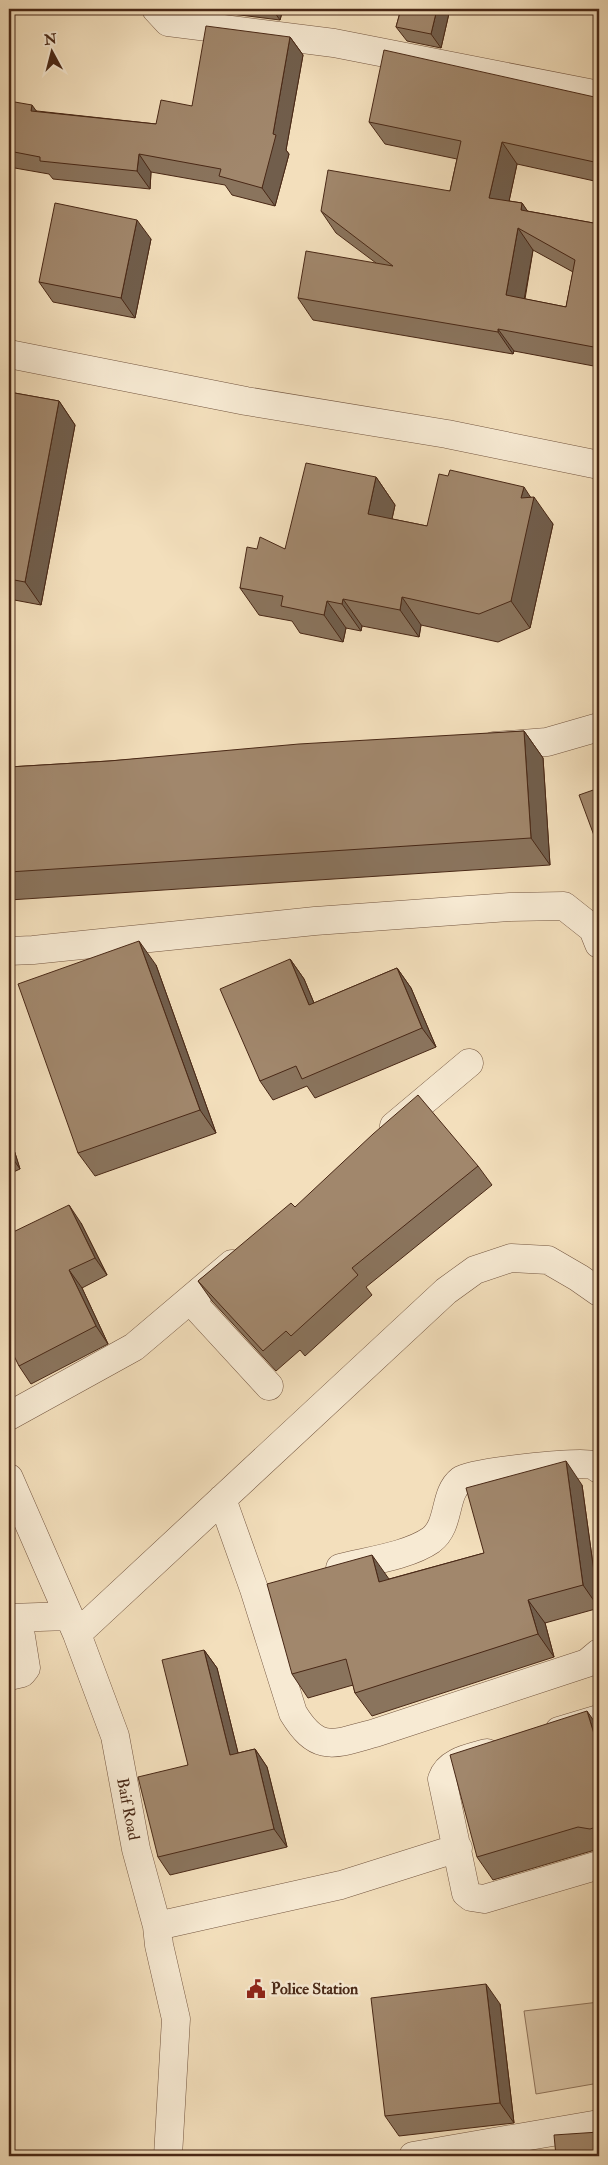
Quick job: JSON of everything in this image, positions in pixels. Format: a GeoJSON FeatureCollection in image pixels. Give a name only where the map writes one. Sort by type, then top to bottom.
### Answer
{"type":"FeatureCollection","features":[{"type":"Feature","properties":{"kind":"street"},"geometry":{"type":"LineString","coordinates":[[156,9],[168,22],[334,43],[599,95]]}},
{"type":"Feature","properties":{"kind":"street"},"geometry":{"type":"LineString","coordinates":[[9,354],[246,401],[447,434],[599,465]]}},
{"type":"Feature","properties":{"kind":"street"},"geometry":{"type":"LineString","coordinates":[[466,748],[547,742],[599,727]]}},
{"type":"Feature","properties":{"kind":"street"},"geometry":{"type":"LineString","coordinates":[[9,950],[33,950],[316,921],[510,907],[564,906],[593,929],[599,944]]}},
{"type":"Feature","properties":{"kind":"street"},"geometry":{"type":"LineString","coordinates":[[379,1140],[469,1063]]}},
{"type":"Feature","properties":{"kind":"street"},"geometry":{"type":"LineString","coordinates":[[9,1416],[134,1347],[251,1248]]}},
{"type":"Feature","properties":{"kind":"street"},"geometry":{"type":"LineString","coordinates":[[9,1676],[22,1673],[26,1668],[13,1618],[73,1625],[222,1499],[446,1291],[475,1270],[511,1258],[548,1260],[599,1292]]}},
{"type":"Feature","properties":{"kind":"street"},"geometry":{"type":"LineString","coordinates":[[190,1300],[269,1386]]}},
{"type":"Feature","properties":{"kind":"street"},"geometry":{"type":"LineString","coordinates":[[320,1573],[405,1552],[432,1539],[440,1530],[454,1488],[461,1479],[479,1474],[572,1464],[592,1465],[599,1469]]}},
{"type":"Feature","properties":{"kind":"street","name":"Baif Road"},"geometry":{"type":"LineString","coordinates":[[9,1478],[73,1625],[114,1736],[136,1849],[157,1926],[159,1945],[176,2019],[168,2156]]}},
{"type":"Feature","properties":{"kind":"street"},"geometry":{"type":"LineString","coordinates":[[222,1499],[254,1589],[293,1713],[303,1730],[318,1742],[340,1743],[375,1734],[587,1663],[599,1654]]}},
{"type":"Feature","properties":{"kind":"street"},"geometry":{"type":"LineString","coordinates":[[254,1589],[282,1582]]}},
{"type":"Feature","properties":{"kind":"street"},"geometry":{"type":"LineString","coordinates":[[536,1738],[599,1719]]}},
{"type":"Feature","properties":{"kind":"street"},"geometry":{"type":"LineString","coordinates":[[508,1747],[462,1760],[445,1771],[442,1779],[466,1893],[480,1900],[599,1865]]}},
{"type":"Feature","properties":{"kind":"street"},"geometry":{"type":"LineString","coordinates":[[157,1926],[341,1885],[458,1848]]}},
{"type":"Feature","properties":{"kind":"street"},"geometry":{"type":"LineString","coordinates":[[413,2156],[599,2124]]}},
{"type":"Feature","properties":{"kind":"shaded area"},"geometry":{"type":"Polygon","coordinates":[[[599,2002],[599,2083],[536,2094],[524,2011],[599,2002]]]}},
{"type":"Feature","properties":{"kind":"building"},"geometry":{"type":"Polygon","coordinates":[[[401,9],[437,9],[431,34],[396,27],[401,9]]]}},
{"type":"Feature","properties":{"kind":"building"},"geometry":{"type":"Polygon","coordinates":[[[206,26],[290,37],[273,134],[276,135],[262,188],[219,176],[221,169],[139,154],[137,171],[40,161],[40,157],[9,151],[9,101],[32,105],[31,111],[156,124],[161,100],[192,106],[206,26]]]}},
{"type":"Feature","properties":{"kind":"building"},"geometry":{"type":"Polygon","coordinates":[[[384,50],[599,98],[599,163],[502,142],[489,198],[522,203],[521,210],[599,224],[599,348],[498,329],[498,332],[298,298],[306,251],[393,266],[321,211],[328,170],[450,191],[461,141],[369,122],[384,50]],[[518,228],[506,295],[566,307],[575,260],[518,228]]]}},
{"type":"Feature","properties":{"kind":"building"},"geometry":{"type":"Polygon","coordinates":[[[55,203],[137,220],[121,298],[39,282],[55,203]]]}},
{"type":"Feature","properties":{"kind":"building"},"geometry":{"type":"Polygon","coordinates":[[[9,392],[59,401],[25,582],[9,579],[9,392]]]}},
{"type":"Feature","properties":{"kind":"building"},"geometry":{"type":"Polygon","coordinates":[[[306,463],[376,477],[368,514],[427,526],[439,474],[448,476],[450,470],[524,487],[521,498],[534,497],[511,601],[479,614],[402,597],[400,610],[343,599],[342,604],[327,601],[324,615],[281,606],[283,596],[240,588],[247,547],[257,549],[260,537],[285,549],[306,463]]]}},
{"type":"Feature","properties":{"kind":"building"},"geometry":{"type":"Polygon","coordinates":[[[524,731],[531,838],[9,872],[9,767],[109,761],[299,744],[524,731]]]}},
{"type":"Feature","properties":{"kind":"building"},"geometry":{"type":"Polygon","coordinates":[[[599,788],[599,849],[579,795],[599,788]]]}},
{"type":"Feature","properties":{"kind":"building"},"geometry":{"type":"Polygon","coordinates":[[[139,941],[200,1110],[78,1153],[18,984],[139,941]]]}},
{"type":"Feature","properties":{"kind":"building"},"geometry":{"type":"Polygon","coordinates":[[[290,959],[309,1005],[397,968],[422,1028],[302,1079],[296,1066],[260,1081],[220,989],[290,959]]]}},
{"type":"Feature","properties":{"kind":"building"},"geometry":{"type":"Polygon","coordinates":[[[418,1095],[478,1166],[352,1268],[358,1275],[291,1336],[286,1331],[263,1351],[198,1281],[291,1203],[295,1207],[418,1095]]]}},
{"type":"Feature","properties":{"kind":"building"},"geometry":{"type":"Polygon","coordinates":[[[69,1205],[95,1258],[69,1270],[96,1326],[19,1366],[9,1346],[9,1234],[69,1205]]]}},
{"type":"Feature","properties":{"kind":"building"},"geometry":{"type":"Polygon","coordinates":[[[566,1461],[583,1585],[528,1600],[538,1634],[355,1693],[346,1659],[292,1674],[267,1584],[372,1555],[379,1582],[484,1553],[466,1488],[566,1461]]]}},
{"type":"Feature","properties":{"kind":"building"},"geometry":{"type":"Polygon","coordinates":[[[204,1650],[230,1755],[255,1749],[274,1829],[158,1857],[138,1777],[188,1765],[162,1660],[204,1650]]]}},
{"type":"Feature","properties":{"kind":"building"},"geometry":{"type":"Polygon","coordinates":[[[587,1711],[599,1750],[599,1826],[590,1829],[578,1827],[477,1857],[450,1755],[587,1711]]]}},
{"type":"Feature","properties":{"kind":"building"},"geometry":{"type":"Polygon","coordinates":[[[486,1984],[500,2103],[385,2116],[371,1998],[486,1984]]]}},
{"type":"Feature","properties":{"kind":"building"},"geometry":{"type":"Polygon","coordinates":[[[599,2132],[599,2156],[556,2156],[554,2135],[599,2132]]]}},
{"type":"Feature","properties":{"kind":"place","name":"Police Station"},"geometry":{"type":"Point","coordinates":[256,1989]}}]}
